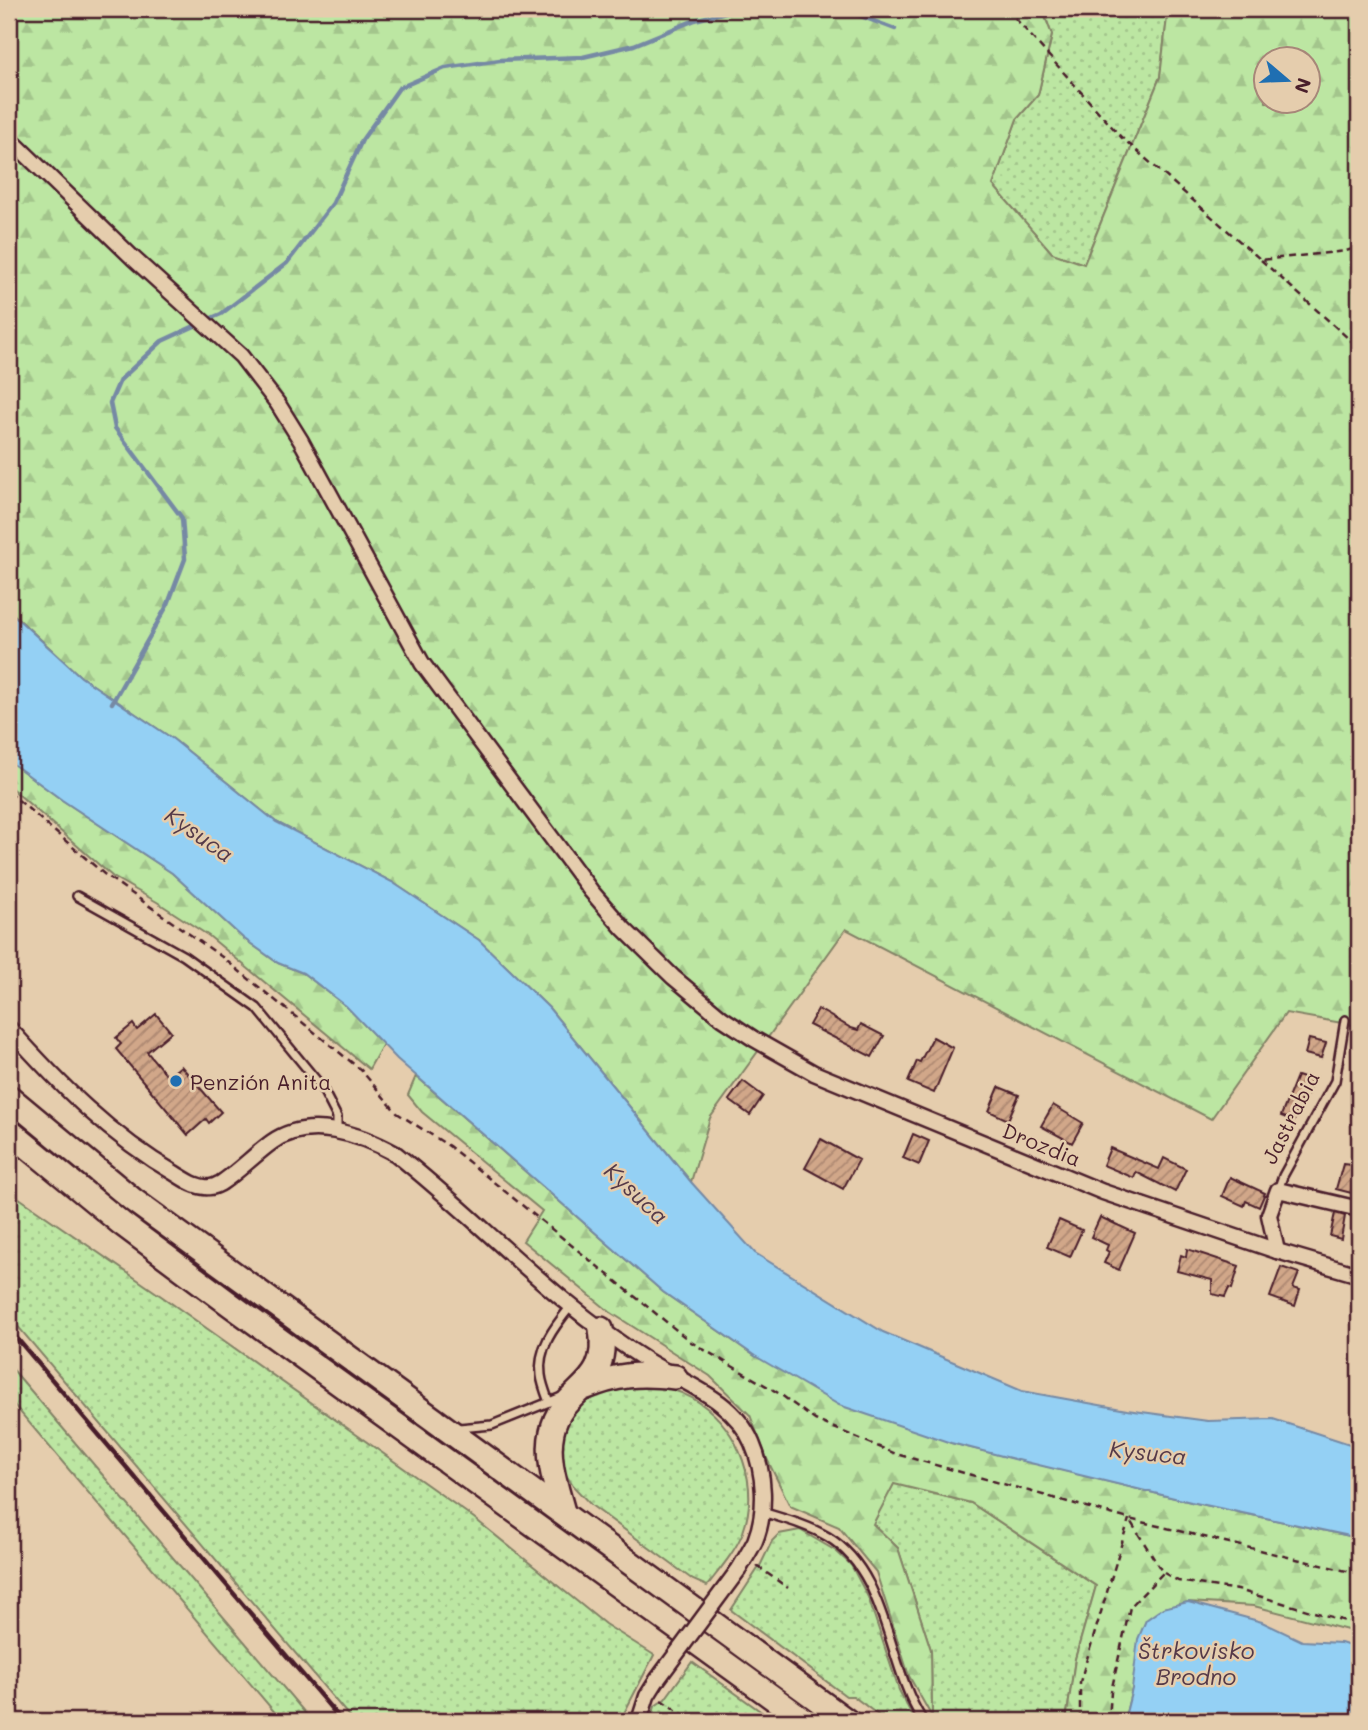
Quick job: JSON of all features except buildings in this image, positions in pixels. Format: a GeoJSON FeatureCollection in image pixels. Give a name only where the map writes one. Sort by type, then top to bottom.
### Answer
{"type":"FeatureCollection","features":[{"type":"Feature","properties":{"kind":"main road"},"geometry":{"type":"LineString","coordinates":[[9,1097],[133,1200],[847,1721]]}},
{"type":"Feature","properties":{"kind":"main road"},"geometry":{"type":"LineString","coordinates":[[9,1131],[74,1185],[220,1296],[805,1721]]}},
{"type":"Feature","properties":{"kind":"main road"},"geometry":{"type":"LineString","coordinates":[[9,1152],[49,1183],[74,1185]]}},
{"type":"Feature","properties":{"kind":"main road"},"geometry":{"type":"LineString","coordinates":[[563,1512],[552,1467],[552,1430],[561,1409],[581,1389],[602,1360],[604,1348],[601,1329]]}},
{"type":"Feature","properties":{"kind":"main road"},"geometry":{"type":"LineString","coordinates":[[581,1389],[608,1378],[630,1374],[675,1377]]}},
{"type":"Feature","properties":{"kind":"street","name":"Drozdia"},"geometry":{"type":"LineString","coordinates":[[9,138],[241,356],[278,404],[301,440],[422,663],[591,891],[623,928],[673,977],[722,1018],[754,1040],[814,1073],[1103,1192],[1277,1251],[1359,1275]]}},
{"type":"Feature","properties":{"kind":"street"},"geometry":{"type":"LineString","coordinates":[[9,1028],[42,1066],[93,1116],[160,1165],[195,1185],[210,1187],[221,1184],[274,1140],[295,1130],[337,1132],[378,1144],[396,1154],[601,1329],[645,1360],[704,1390],[732,1413],[752,1441],[762,1475],[762,1512],[755,1541],[738,1569],[657,1680],[647,1696],[639,1721]]}},
{"type":"Feature","properties":{"kind":"street","name":"Jastrabia"},"geometry":{"type":"LineString","coordinates":[[1277,1251],[1269,1215],[1278,1190],[1359,1209]]}},
{"type":"Feature","properties":{"kind":"lane"},"geometry":{"type":"LineString","coordinates":[[77,896],[184,956],[257,1008],[321,1086],[337,1117],[337,1132]]}},
{"type":"Feature","properties":{"kind":"lane","name":"Jastrabia"},"geometry":{"type":"LineString","coordinates":[[1278,1190],[1335,1081],[1345,1020]]}},
{"type":"Feature","properties":{"kind":"lane"},"geometry":{"type":"LineString","coordinates":[[549,1402],[540,1375],[542,1352],[551,1331],[571,1306]]}},
{"type":"Feature","properties":{"kind":"lane"},"geometry":{"type":"LineString","coordinates":[[444,1428],[470,1429],[492,1425],[581,1389]]}},
{"type":"Feature","properties":{"kind":"lane"},"geometry":{"type":"LineString","coordinates":[[762,1512],[810,1527],[829,1537],[861,1566],[874,1595],[902,1681],[923,1721]]}},
{"type":"Feature","properties":{"kind":"path"},"geometry":{"type":"LineString","coordinates":[[1007,9],[1121,137],[1359,348]]}},
{"type":"Feature","properties":{"kind":"path"},"geometry":{"type":"LineString","coordinates":[[1261,260],[1346,251],[1359,247]]}},
{"type":"Feature","properties":{"kind":"path"},"geometry":{"type":"LineString","coordinates":[[9,792],[104,874],[222,957],[361,1070],[397,1113],[449,1146],[691,1342],[780,1394],[815,1420],[896,1454],[1129,1519],[1359,1574]]}},
{"type":"Feature","properties":{"kind":"path"},"geometry":{"type":"LineString","coordinates":[[1129,1519],[1163,1573],[1178,1581],[1238,1590],[1359,1625]]}},
{"type":"Feature","properties":{"kind":"path"},"geometry":{"type":"LineString","coordinates":[[1080,1721],[1080,1682],[1129,1519]]}},
{"type":"Feature","properties":{"kind":"path"},"geometry":{"type":"LineString","coordinates":[[757,1566],[788,1588]]}},
{"type":"Feature","properties":{"kind":"path"},"geometry":{"type":"LineString","coordinates":[[1109,1721],[1111,1692],[1130,1607],[1163,1573]]}},
{"type":"Feature","properties":{"kind":"path"},"geometry":{"type":"LineString","coordinates":[[661,1700],[693,1721]]}},
{"type":"Feature","properties":{"kind":"green space"},"geometry":{"type":"Polygon","coordinates":[[[9,9],[1042,9],[1052,35],[1038,95],[1017,119],[993,185],[1052,253],[1084,264],[1160,77],[1168,9],[1359,9],[1359,1026],[1286,1013],[1211,1119],[846,929],[710,1118],[691,1182],[549,1008],[479,940],[392,882],[276,822],[173,739],[81,677],[9,610],[9,9]]]}},
{"type":"Feature","properties":{"kind":"green space"},"geometry":{"type":"Polygon","coordinates":[[[1043,9],[1168,9],[1160,77],[1084,264],[1052,253],[993,185],[1017,119],[1038,95],[1052,35],[1043,9]]]}},
{"type":"Feature","properties":{"kind":"green space"},"geometry":{"type":"Polygon","coordinates":[[[9,761],[62,800],[172,873],[243,938],[278,963],[303,973],[346,1006],[383,1044],[369,1069],[209,936],[113,877],[9,786],[9,761]]]}},
{"type":"Feature","properties":{"kind":"green space"},"geometry":{"type":"Polygon","coordinates":[[[416,1076],[663,1292],[755,1356],[951,1443],[1191,1502],[1359,1538],[1359,1633],[1254,1606],[1188,1602],[1163,1608],[1132,1689],[1124,1721],[1066,1721],[1075,1659],[1096,1586],[971,1503],[894,1484],[873,1524],[898,1548],[931,1650],[932,1717],[909,1676],[876,1572],[839,1527],[790,1506],[767,1459],[750,1415],[710,1376],[610,1312],[523,1241],[542,1211],[422,1112],[408,1095],[416,1076]]]}},
{"type":"Feature","properties":{"kind":"green space"},"geometry":{"type":"Polygon","coordinates":[[[9,1191],[474,1518],[605,1624],[654,1655],[620,1721],[353,1721],[9,1316],[9,1191]]]}},
{"type":"Feature","properties":{"kind":"green space"},"geometry":{"type":"Polygon","coordinates":[[[9,1365],[312,1721],[282,1721],[9,1399],[9,1365]]]}},
{"type":"Feature","properties":{"kind":"green space"},"geometry":{"type":"Polygon","coordinates":[[[655,1384],[689,1397],[714,1415],[726,1428],[743,1460],[749,1496],[743,1532],[732,1553],[707,1586],[693,1580],[591,1505],[573,1486],[561,1467],[560,1446],[573,1406],[614,1385],[655,1384]]]}},
{"type":"Feature","properties":{"kind":"green space"},"geometry":{"type":"Polygon","coordinates":[[[893,1483],[971,1503],[1096,1586],[1075,1659],[1066,1721],[937,1721],[932,1717],[931,1650],[898,1548],[873,1524],[893,1483]]]}},
{"type":"Feature","properties":{"kind":"green space"},"geometry":{"type":"Polygon","coordinates":[[[800,1530],[836,1551],[851,1565],[868,1597],[899,1690],[915,1721],[886,1721],[853,1696],[846,1696],[731,1610],[761,1564],[772,1541],[779,1534],[800,1530]]]}},
{"type":"Feature","properties":{"kind":"green space"},"geometry":{"type":"Polygon","coordinates":[[[692,1662],[774,1721],[651,1721],[655,1706],[665,1699],[692,1662]]]}},
{"type":"Feature","properties":{"kind":"water","name":"Kysuca"},"geometry":{"type":"Polygon","coordinates":[[[9,611],[81,677],[173,739],[276,822],[392,882],[479,940],[549,1008],[691,1182],[755,1253],[883,1332],[1022,1391],[1208,1421],[1273,1419],[1359,1447],[1359,1538],[1191,1502],[951,1443],[839,1405],[755,1356],[663,1292],[397,1059],[346,1006],[303,973],[278,963],[243,938],[172,873],[62,800],[9,761],[9,611]]]}},
{"type":"Feature","properties":{"kind":"water","name":"Štrkovisko Brodno"},"geometry":{"type":"Polygon","coordinates":[[[1188,1602],[1262,1622],[1302,1641],[1341,1643],[1359,1649],[1359,1721],[1124,1721],[1132,1689],[1138,1639],[1146,1620],[1163,1608],[1188,1602]]]}},
{"type":"Feature","properties":{"kind":"waterway"},"geometry":{"type":"LineString","coordinates":[[207,320],[221,314],[287,263],[333,203],[362,140],[399,88],[445,68],[500,60],[583,57],[634,45],[695,20],[737,9]]}},
{"type":"Feature","properties":{"kind":"waterway"},"geometry":{"type":"LineString","coordinates":[[830,9],[850,12],[895,29]]}},
{"type":"Feature","properties":{"kind":"waterway"},"geometry":{"type":"LineString","coordinates":[[112,703],[168,604],[185,559],[182,518],[115,428],[110,403],[120,380],[162,341],[199,324]]}},
{"type":"Feature","properties":{"kind":"railway"},"geometry":{"type":"LineString","coordinates":[[9,1329],[342,1721]]}},
{"type":"Feature","properties":{"kind":"place","name":"Penzión Anita"},"geometry":{"type":"Point","coordinates":[176,1081]}}]}
